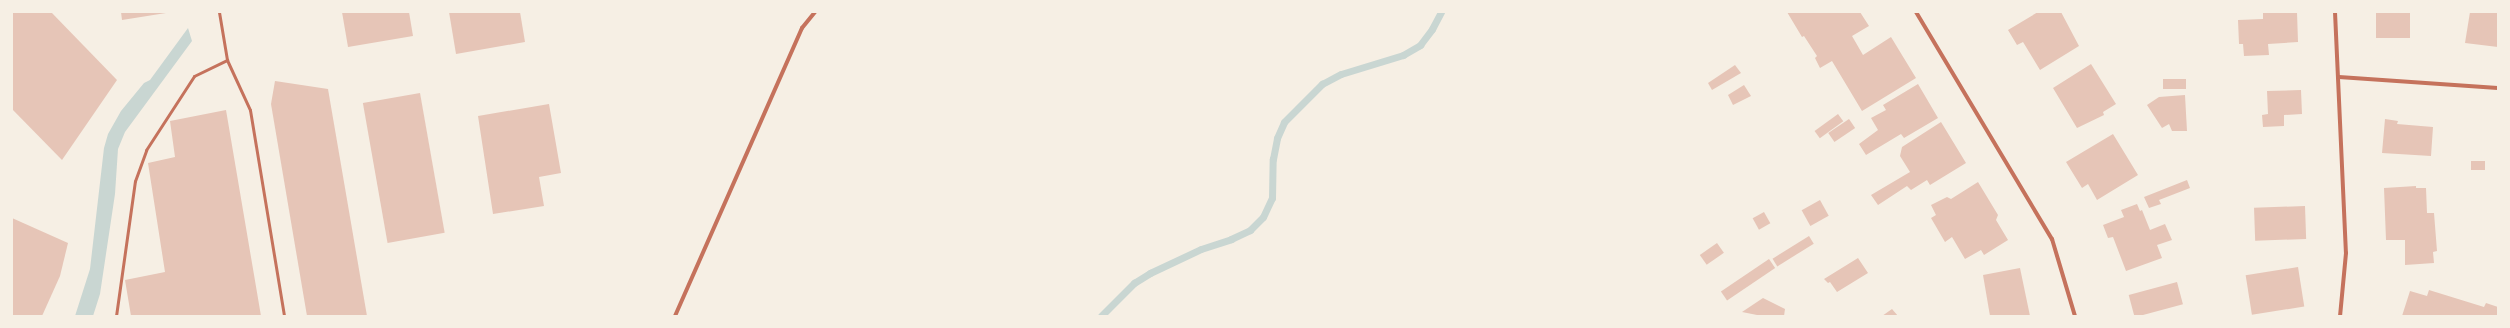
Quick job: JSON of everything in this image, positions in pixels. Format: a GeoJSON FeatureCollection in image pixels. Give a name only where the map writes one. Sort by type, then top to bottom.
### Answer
{"type":"FeatureCollection","features":[{"type":"Feature","properties":{"kind":"street"},"geometry":{"type":"LineString","coordinates":[[675,316],[802,28],[815,12]]}},
{"type":"Feature","properties":{"kind":"street"},"geometry":{"type":"LineString","coordinates":[[1916,12],[2052,239],[2075,316]]}},
{"type":"Feature","properties":{"kind":"street"},"geometry":{"type":"LineString","coordinates":[[2335,12],[2346,253],[2340,316]]}},
{"type":"Feature","properties":{"kind":"street"},"geometry":{"type":"LineString","coordinates":[[2339,77],[2498,88]]}},
{"type":"Feature","properties":{"kind":"lane"},"geometry":{"type":"LineString","coordinates":[[219,12],[227,60],[250,110],[284,316]]}},
{"type":"Feature","properties":{"kind":"lane"},"geometry":{"type":"LineString","coordinates":[[116,316],[135,181],[146,150],[194,76],[227,60]]}},
{"type":"Feature","properties":{"kind":"shaded area"},"geometry":{"type":"Polygon","coordinates":[[[188,28],[192,41],[125,132],[118,149],[115,194],[100,294],[93,316],[75,316],[90,269],[104,148],[108,134],[121,111],[144,83],[150,80],[188,28]]]}},
{"type":"Feature","properties":{"kind":"building"},"geometry":{"type":"Polygon","coordinates":[[[12,12],[51,12],[117,80],[62,160],[12,109],[12,12]]]}},
{"type":"Feature","properties":{"kind":"building"},"geometry":{"type":"Polygon","coordinates":[[[121,12],[166,12],[166,13],[122,20],[121,12]]]}},
{"type":"Feature","properties":{"kind":"building"},"geometry":{"type":"Polygon","coordinates":[[[342,12],[409,12],[413,36],[348,47],[342,12]]]}},
{"type":"Feature","properties":{"kind":"building"},"geometry":{"type":"Polygon","coordinates":[[[449,12],[520,12],[525,42],[456,54],[449,12]]]}},
{"type":"Feature","properties":{"kind":"building"},"geometry":{"type":"Polygon","coordinates":[[[1787,12],[1860,12],[1869,26],[1852,36],[1863,55],[1891,37],[1916,78],[1862,111],[1832,61],[1820,68],[1815,58],[1817,56],[1804,36],[1802,37],[1787,12]]]}},
{"type":"Feature","properties":{"kind":"building"},"geometry":{"type":"Polygon","coordinates":[[[2038,12],[2061,12],[2079,46],[2040,70],[2023,42],[2017,45],[2008,30],[2038,12]]]}},
{"type":"Feature","properties":{"kind":"building"},"geometry":{"type":"Polygon","coordinates":[[[2263,12],[2297,12],[2298,42],[2268,44],[2269,55],[2244,56],[2243,44],[2239,44],[2238,20],[2263,19],[2263,12]]]}},
{"type":"Feature","properties":{"kind":"building"},"geometry":{"type":"Polygon","coordinates":[[[2376,12],[2410,12],[2410,38],[2376,38],[2376,12]]]}},
{"type":"Feature","properties":{"kind":"building"},"geometry":{"type":"Polygon","coordinates":[[[2470,12],[2498,12],[2498,47],[2465,43],[2470,12]]]}},
{"type":"Feature","properties":{"kind":"building"},"geometry":{"type":"Polygon","coordinates":[[[2091,64],[2116,104],[2103,112],[2104,115],[2077,128],[2053,88],[2091,64]]]}},
{"type":"Feature","properties":{"kind":"building"},"geometry":{"type":"Polygon","coordinates":[[[1735,65],[1741,73],[1712,90],[1708,83],[1735,65]]]}},
{"type":"Feature","properties":{"kind":"building"},"geometry":{"type":"Polygon","coordinates":[[[2163,79],[2186,79],[2186,89],[2163,89],[2163,79]]]}},
{"type":"Feature","properties":{"kind":"building"},"geometry":{"type":"Polygon","coordinates":[[[275,81],[328,89],[367,316],[307,316],[271,104],[275,81]]]}},
{"type":"Feature","properties":{"kind":"building"},"geometry":{"type":"Polygon","coordinates":[[[1918,84],[1938,118],[1904,138],[1901,134],[1866,155],[1859,144],[1878,130],[1871,118],[1886,110],[1883,105],[1918,84]]]}},
{"type":"Feature","properties":{"kind":"building"},"geometry":{"type":"Polygon","coordinates":[[[1744,85],[1751,96],[1733,105],[1728,95],[1744,85]]]}},
{"type":"Feature","properties":{"kind":"building"},"geometry":{"type":"Polygon","coordinates":[[[2301,90],[2302,114],[2284,115],[2284,126],[2263,127],[2262,115],[2268,114],[2267,91],[2301,90]]]}},
{"type":"Feature","properties":{"kind":"building"},"geometry":{"type":"Polygon","coordinates":[[[420,93],[445,233],[388,243],[363,103],[420,93]]]}},
{"type":"Feature","properties":{"kind":"building"},"geometry":{"type":"Polygon","coordinates":[[[2185,95],[2187,131],[2172,131],[2169,124],[2162,128],[2147,105],[2159,97],[2185,95]]]}},
{"type":"Feature","properties":{"kind":"building"},"geometry":{"type":"Polygon","coordinates":[[[549,104],[561,173],[539,177],[544,206],[493,214],[478,116],[549,104]]]}},
{"type":"Feature","properties":{"kind":"building"},"geometry":{"type":"Polygon","coordinates":[[[226,110],[261,316],[131,316],[125,280],[165,272],[148,163],[175,157],[170,121],[226,110]]]}},
{"type":"Feature","properties":{"kind":"building"},"geometry":{"type":"Polygon","coordinates":[[[1838,114],[1843,121],[1820,138],[1815,131],[1838,114]]]}},
{"type":"Feature","properties":{"kind":"building"},"geometry":{"type":"Polygon","coordinates":[[[1849,119],[1855,128],[1834,142],[1828,133],[1849,119]]]}},
{"type":"Feature","properties":{"kind":"building"},"geometry":{"type":"Polygon","coordinates":[[[2385,119],[2398,121],[2397,124],[2433,127],[2431,156],[2382,153],[2385,119]]]}},
{"type":"Feature","properties":{"kind":"building"},"geometry":{"type":"Polygon","coordinates":[[[1941,122],[1966,163],[1930,185],[1927,180],[1911,190],[1907,186],[1878,205],[1871,195],[1910,172],[1900,156],[1902,147],[1941,122]]]}},
{"type":"Feature","properties":{"kind":"building"},"geometry":{"type":"Polygon","coordinates":[[[2113,134],[2138,175],[2097,200],[2088,184],[2082,188],[2066,162],[2113,134]]]}},
{"type":"Feature","properties":{"kind":"building"},"geometry":{"type":"Polygon","coordinates":[[[2471,161],[2485,161],[2485,170],[2471,170],[2471,161]]]}},
{"type":"Feature","properties":{"kind":"building"},"geometry":{"type":"Polygon","coordinates":[[[2187,180],[2190,188],[2159,200],[2161,204],[2149,208],[2144,197],[2187,180]]]}},
{"type":"Feature","properties":{"kind":"building"},"geometry":{"type":"Polygon","coordinates":[[[1978,182],[1998,215],[1996,220],[2008,240],[1984,255],[1981,250],[1965,259],[1952,237],[1945,242],[1931,218],[1936,215],[1931,205],[1947,197],[1951,199],[1978,182]]]}},
{"type":"Feature","properties":{"kind":"building"},"geometry":{"type":"Polygon","coordinates":[[[2416,186],[2416,188],[2426,188],[2427,213],[2434,213],[2437,251],[2433,252],[2434,263],[2405,265],[2405,240],[2386,240],[2384,188],[2416,186]]]}},
{"type":"Feature","properties":{"kind":"building"},"geometry":{"type":"Polygon","coordinates":[[[1820,200],[1829,216],[1810,226],[1802,210],[1820,200]]]}},
{"type":"Feature","properties":{"kind":"building"},"geometry":{"type":"Polygon","coordinates":[[[2137,204],[2140,211],[2142,210],[2150,230],[2165,224],[2172,240],[2157,245],[2162,258],[2126,271],[2113,237],[2108,238],[2103,225],[2124,217],[2121,210],[2137,204]]]}},
{"type":"Feature","properties":{"kind":"building"},"geometry":{"type":"Polygon","coordinates":[[[2305,206],[2306,239],[2255,241],[2254,208],[2305,206]]]}},
{"type":"Feature","properties":{"kind":"building"},"geometry":{"type":"Polygon","coordinates":[[[1764,212],[1770,223],[1759,230],[1753,218],[1764,212]]]}},
{"type":"Feature","properties":{"kind":"building"},"geometry":{"type":"Polygon","coordinates":[[[12,218],[68,243],[60,276],[42,316],[12,316],[12,218]]]}},
{"type":"Feature","properties":{"kind":"building"},"geometry":{"type":"Polygon","coordinates":[[[1809,236],[1814,244],[1777,266],[1773,259],[1809,236]]]}},
{"type":"Feature","properties":{"kind":"building"},"geometry":{"type":"Polygon","coordinates":[[[1717,243],[1724,253],[1707,265],[1700,255],[1717,243]]]}},
{"type":"Feature","properties":{"kind":"building"},"geometry":{"type":"Polygon","coordinates":[[[1858,258],[1868,273],[1837,292],[1830,282],[1828,283],[1824,279],[1858,258]]]}},
{"type":"Feature","properties":{"kind":"building"},"geometry":{"type":"Polygon","coordinates":[[[1769,259],[1775,268],[1727,301],[1721,291],[1769,259]]]}},
{"type":"Feature","properties":{"kind":"building"},"geometry":{"type":"Polygon","coordinates":[[[2298,267],[2304,307],[2252,315],[2246,275],[2298,267]]]}},
{"type":"Feature","properties":{"kind":"building"},"geometry":{"type":"Polygon","coordinates":[[[2020,268],[2030,316],[1990,316],[1983,275],[2020,268]]]}},
{"type":"Feature","properties":{"kind":"building"},"geometry":{"type":"Polygon","coordinates":[[[2177,282],[2183,304],[2134,316],[2129,295],[2177,282]]]}},
{"type":"Feature","properties":{"kind":"building"},"geometry":{"type":"Polygon","coordinates":[[[2429,290],[2484,307],[2486,303],[2498,307],[2498,316],[2402,316],[2410,291],[2427,296],[2429,290]]]}},
{"type":"Feature","properties":{"kind":"building"},"geometry":{"type":"Polygon","coordinates":[[[1763,298],[1785,309],[1784,316],[1762,316],[1742,312],[1763,298]]]}},
{"type":"Feature","properties":{"kind":"building"},"geometry":{"type":"Polygon","coordinates":[[[1892,309],[1898,316],[1882,316],[1892,309]]]}},
{"type":"Feature","properties":{"kind":"waterway"},"geometry":{"type":"LineString","coordinates":[[1101,316],[1134,283],[1150,273],[1201,249],[1231,239],[1250,230],[1263,217],[1272,198],[1273,159],[1277,138],[1284,122],[1322,84],[1341,74],[1403,55],[1420,45],[1432,29],[1441,12]]}}]}
